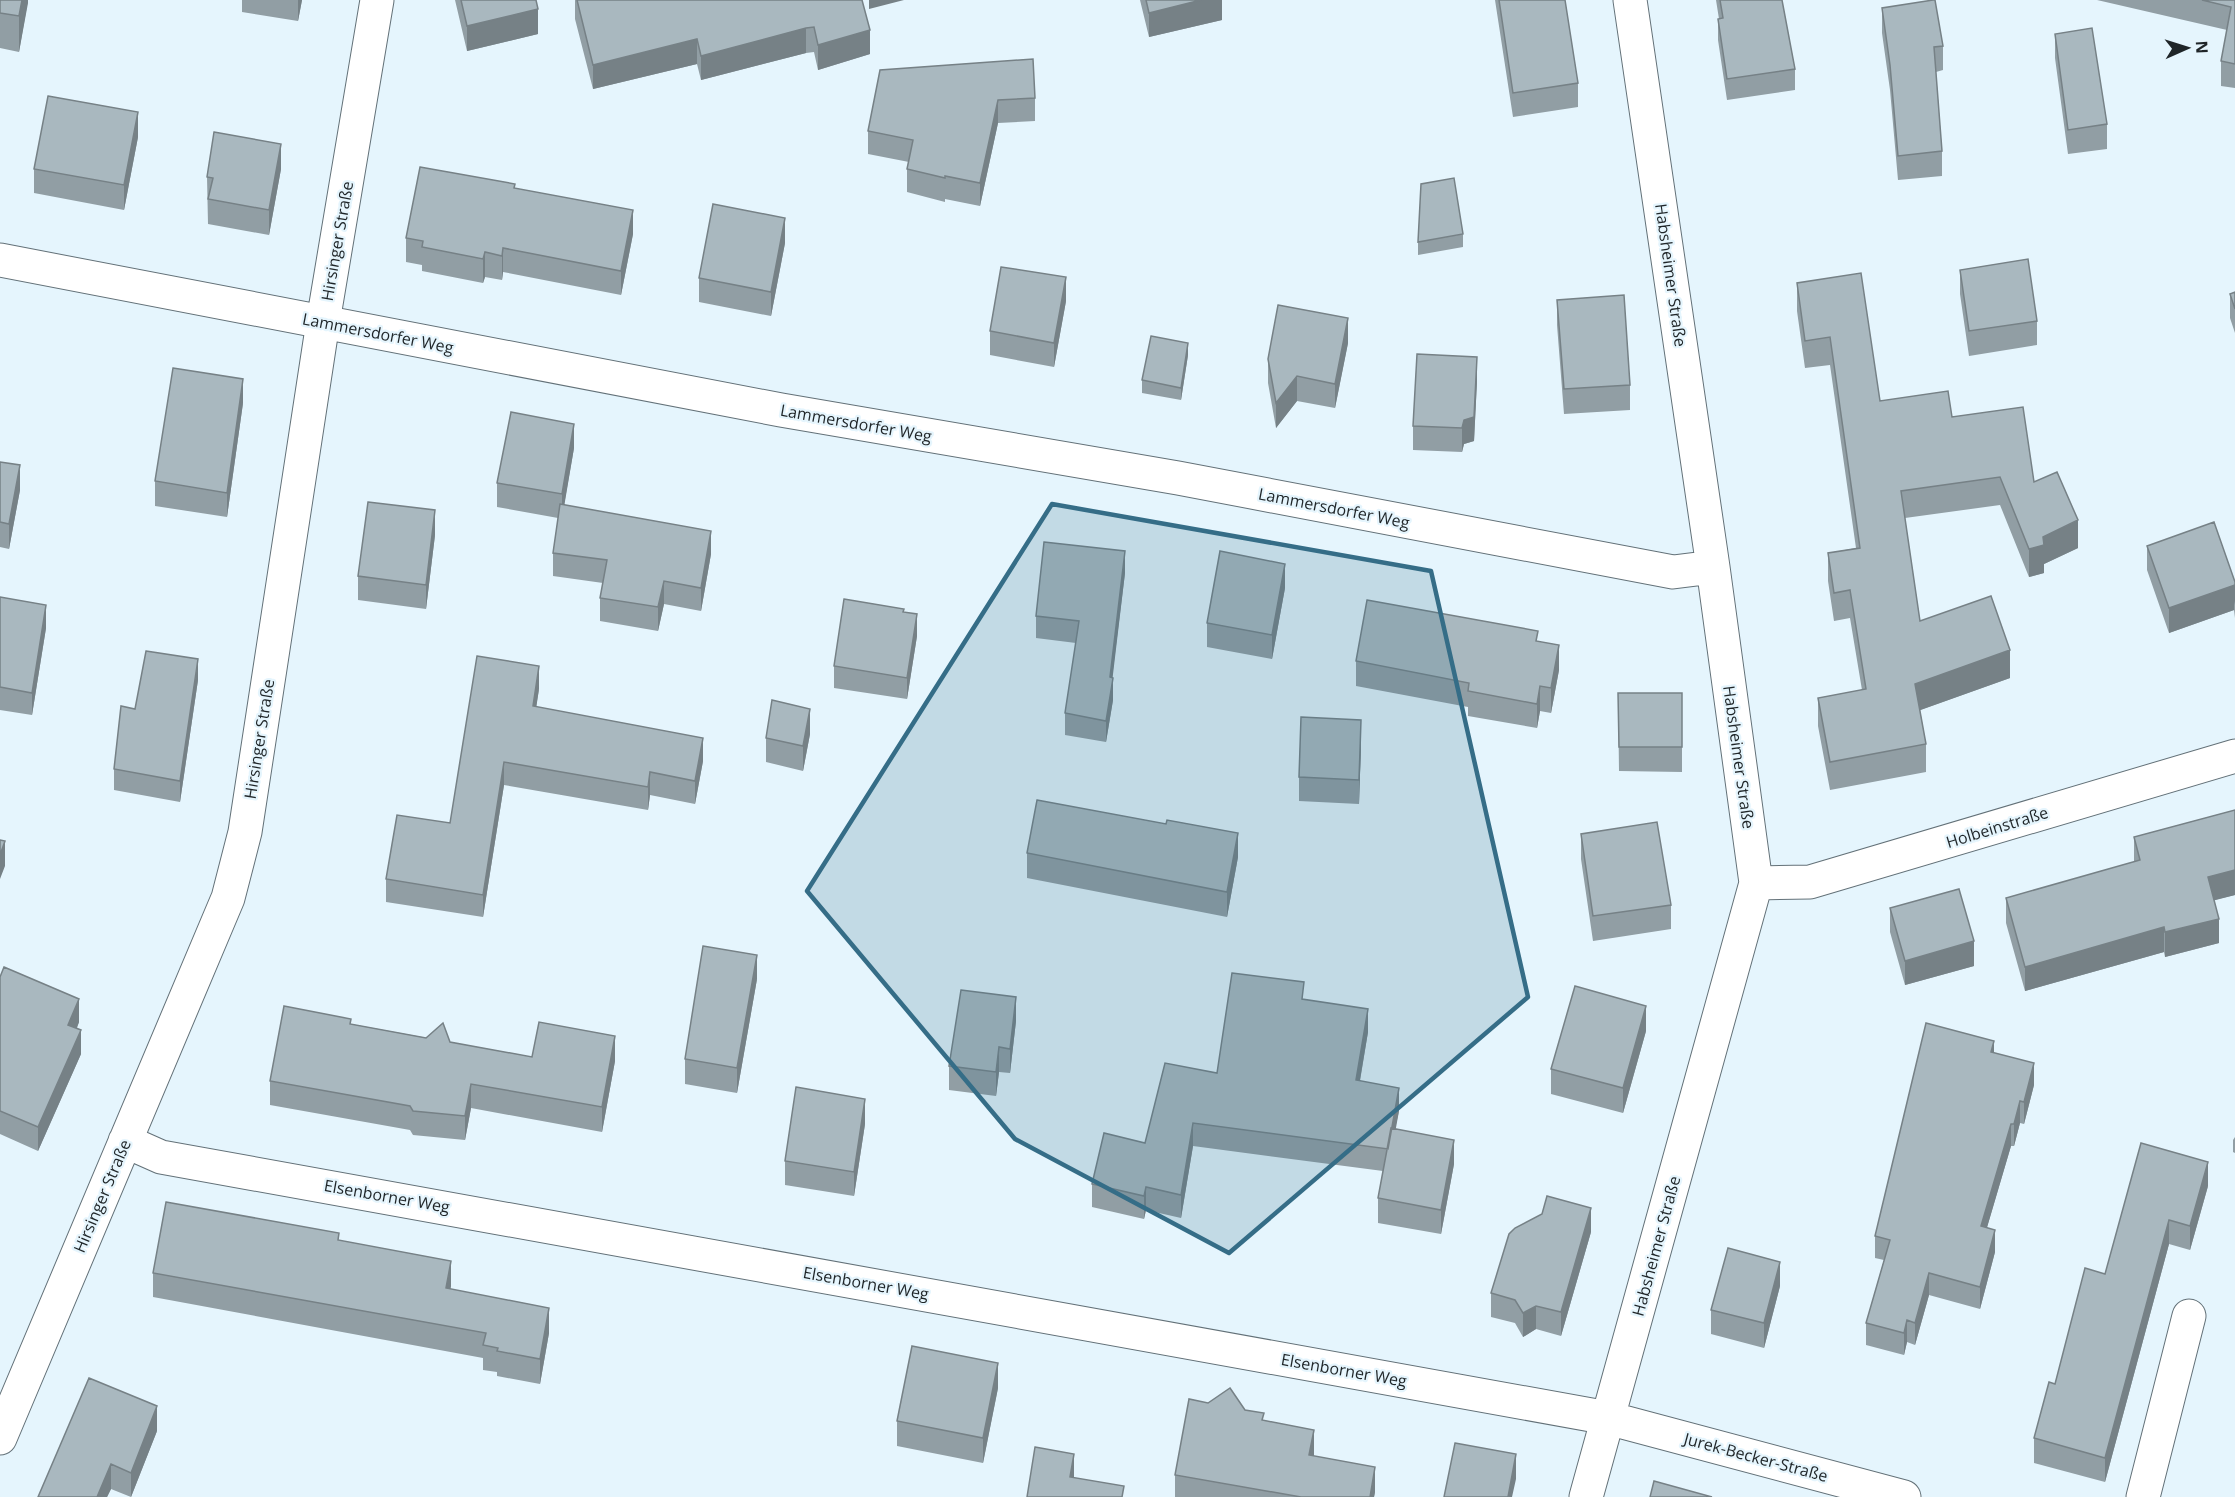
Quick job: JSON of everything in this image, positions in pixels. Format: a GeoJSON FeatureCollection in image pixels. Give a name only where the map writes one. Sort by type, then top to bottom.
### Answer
{"type":"FeatureCollection","features":[{"type":"Feature","properties":{"kind":"street","name":"Hirsinger Straße"},"geometry":{"type":"LineString","coordinates":[[0,1438],[228,898],[245,832],[323,322],[377,0]]}},
{"type":"Feature","properties":{"kind":"street","name":"Habsheimer Straße"},"geometry":{"type":"LineString","coordinates":[[1586,1497],[1756,883],[1713,567],[1630,0]]}},
{"type":"Feature","properties":{"kind":"street","name":"Lammersdorfer Weg"},"geometry":{"type":"LineString","coordinates":[[0,260],[781,410],[1178,478],[1673,572],[1713,567]]}},
{"type":"Feature","properties":{"kind":"street","name":"Holbeinstraße"},"geometry":{"type":"LineString","coordinates":[[1756,883],[1810,882],[2235,756]]}},
{"type":"Feature","properties":{"kind":"street","name":"Elsenborner Weg"},"geometry":{"type":"LineString","coordinates":[[125,1141],[161,1157],[1608,1418]]}},
{"type":"Feature","properties":{"kind":"street"},"geometry":{"type":"LineString","coordinates":[[2143,1497],[2189,1316]]}},
{"type":"Feature","properties":{"kind":"street","name":"Jurek-Becker-Straße"},"geometry":{"type":"LineString","coordinates":[[1608,1418],[1904,1497]]}},
{"type":"Feature","properties":{"kind":"highlighted area"},"geometry":{"type":"Polygon","coordinates":[[[1052,504],[1431,571],[1528,997],[1229,1253],[1015,1139],[807,891],[1052,504]]]}},
{"type":"Feature","properties":{"kind":"building"},"geometry":{"type":"Polygon","coordinates":[[[0,0],[22,0],[19,16],[0,13],[0,0]]]}},
{"type":"Feature","properties":{"kind":"building"},"geometry":{"type":"Polygon","coordinates":[[[461,0],[536,0],[538,9],[467,26],[461,0]]]}},
{"type":"Feature","properties":{"kind":"building"},"geometry":{"type":"Polygon","coordinates":[[[577,0],[862,0],[870,30],[818,45],[814,27],[806,28],[701,56],[697,39],[593,65],[577,0]]]}},
{"type":"Feature","properties":{"kind":"building"},"geometry":{"type":"Polygon","coordinates":[[[1146,0],[1201,0],[1149,13],[1146,0]]]}},
{"type":"Feature","properties":{"kind":"building"},"geometry":{"type":"Polygon","coordinates":[[[1499,0],[1565,0],[1578,83],[1513,93],[1499,0]]]}},
{"type":"Feature","properties":{"kind":"building"},"geometry":{"type":"Polygon","coordinates":[[[1720,0],[1782,0],[1795,69],[1727,79],[1718,19],[1723,18],[1720,0]]]}},
{"type":"Feature","properties":{"kind":"building"},"geometry":{"type":"Polygon","coordinates":[[[1935,0],[1943,46],[1934,47],[1942,151],[1898,156],[1890,65],[1882,8],[1935,0]]]}},
{"type":"Feature","properties":{"kind":"building"},"geometry":{"type":"Polygon","coordinates":[[[2202,0],[2235,0],[2235,64],[2221,61],[2231,7],[2202,0]]]}},
{"type":"Feature","properties":{"kind":"building"},"geometry":{"type":"Polygon","coordinates":[[[2092,28],[2107,124],[2068,130],[2055,34],[2092,28]]]}},
{"type":"Feature","properties":{"kind":"building"},"geometry":{"type":"Polygon","coordinates":[[[1033,59],[1035,98],[998,100],[980,183],[907,169],[913,140],[868,131],[880,70],[1033,59]]]}},
{"type":"Feature","properties":{"kind":"building"},"geometry":{"type":"Polygon","coordinates":[[[48,96],[138,112],[124,185],[34,169],[48,96]]]}},
{"type":"Feature","properties":{"kind":"building"},"geometry":{"type":"Polygon","coordinates":[[[214,132],[281,144],[269,210],[208,199],[213,178],[207,177],[214,132]]]}},
{"type":"Feature","properties":{"kind":"building"},"geometry":{"type":"Polygon","coordinates":[[[420,167],[515,184],[514,188],[633,210],[621,271],[503,248],[502,256],[485,252],[483,259],[422,247],[423,241],[406,238],[420,167]]]}},
{"type":"Feature","properties":{"kind":"building"},"geometry":{"type":"Polygon","coordinates":[[[1454,178],[1463,234],[1418,242],[1421,184],[1454,178]]]}},
{"type":"Feature","properties":{"kind":"building"},"geometry":{"type":"Polygon","coordinates":[[[713,204],[785,218],[771,292],[699,278],[713,204]]]}},
{"type":"Feature","properties":{"kind":"building"},"geometry":{"type":"Polygon","coordinates":[[[2028,259],[2037,321],[1969,331],[1960,270],[2028,259]]]}},
{"type":"Feature","properties":{"kind":"building"},"geometry":{"type":"Polygon","coordinates":[[[1001,267],[1066,277],[1054,343],[990,331],[1001,267]]]}},
{"type":"Feature","properties":{"kind":"building"},"geometry":{"type":"Polygon","coordinates":[[[1861,273],[1880,401],[1948,391],[1952,417],[2023,407],[2034,482],[2057,472],[2078,520],[2043,537],[2044,545],[2029,549],[2000,477],[1901,491],[1920,621],[1991,596],[2010,650],[1915,684],[1926,744],[1830,762],[1818,698],[1866,689],[1850,590],[1834,593],[1828,553],[1860,548],[1830,337],[1805,341],[1797,283],[1861,273]]]}},
{"type":"Feature","properties":{"kind":"building"},"geometry":{"type":"Polygon","coordinates":[[[2235,292],[2235,309],[2230,294],[2235,292]]]}},
{"type":"Feature","properties":{"kind":"building"},"geometry":{"type":"Polygon","coordinates":[[[1624,295],[1630,385],[1564,389],[1557,300],[1624,295]]]}},
{"type":"Feature","properties":{"kind":"building"},"geometry":{"type":"Polygon","coordinates":[[[1278,305],[1348,318],[1335,384],[1297,376],[1276,403],[1268,359],[1278,305]]]}},
{"type":"Feature","properties":{"kind":"building"},"geometry":{"type":"Polygon","coordinates":[[[1151,336],[1188,343],[1181,388],[1142,380],[1151,336]]]}},
{"type":"Feature","properties":{"kind":"building"},"geometry":{"type":"Polygon","coordinates":[[[1417,354],[1477,357],[1474,417],[1464,420],[1462,428],[1413,426],[1417,354]]]}},
{"type":"Feature","properties":{"kind":"building"},"geometry":{"type":"Polygon","coordinates":[[[173,368],[243,379],[227,493],[155,481],[173,368]]]}},
{"type":"Feature","properties":{"kind":"building"},"geometry":{"type":"Polygon","coordinates":[[[511,412],[574,424],[562,494],[497,483],[511,412]]]}},
{"type":"Feature","properties":{"kind":"building"},"geometry":{"type":"Polygon","coordinates":[[[0,462],[20,465],[9,524],[0,522],[0,462]]]}},
{"type":"Feature","properties":{"kind":"building"},"geometry":{"type":"Polygon","coordinates":[[[368,502],[435,510],[426,585],[358,576],[368,502]]]}},
{"type":"Feature","properties":{"kind":"building"},"geometry":{"type":"Polygon","coordinates":[[[560,504],[711,531],[701,588],[664,581],[658,607],[600,598],[607,560],[553,553],[560,504]]]}},
{"type":"Feature","properties":{"kind":"building"},"geometry":{"type":"Polygon","coordinates":[[[2214,522],[2235,585],[2169,608],[2147,546],[2214,522]]]}},
{"type":"Feature","properties":{"kind":"building"},"geometry":{"type":"Polygon","coordinates":[[[1044,542],[1125,551],[1110,677],[1113,678],[1106,721],[1065,713],[1079,621],[1036,616],[1044,542]]]}},
{"type":"Feature","properties":{"kind":"building"},"geometry":{"type":"Polygon","coordinates":[[[1220,551],[1285,564],[1272,635],[1207,623],[1220,551]]]}},
{"type":"Feature","properties":{"kind":"building"},"geometry":{"type":"Polygon","coordinates":[[[0,597],[46,605],[32,693],[0,687],[0,597]]]}},
{"type":"Feature","properties":{"kind":"building"},"geometry":{"type":"Polygon","coordinates":[[[844,599],[904,609],[903,612],[917,614],[907,678],[834,666],[844,599]]]}},
{"type":"Feature","properties":{"kind":"building"},"geometry":{"type":"Polygon","coordinates":[[[1367,600],[1538,631],[1536,641],[1559,645],[1551,688],[1540,686],[1537,704],[1468,691],[1469,683],[1356,661],[1367,600]]]}},
{"type":"Feature","properties":{"kind":"building"},"geometry":{"type":"Polygon","coordinates":[[[146,651],[198,659],[180,781],[114,769],[121,706],[135,709],[146,651]]]}},
{"type":"Feature","properties":{"kind":"building"},"geometry":{"type":"Polygon","coordinates":[[[477,656],[539,666],[533,706],[703,738],[695,781],[650,772],[648,787],[504,762],[483,895],[386,879],[397,815],[450,823],[477,656]]]}},
{"type":"Feature","properties":{"kind":"building"},"geometry":{"type":"Polygon","coordinates":[[[1618,693],[1682,693],[1682,747],[1619,747],[1618,693]]]}},
{"type":"Feature","properties":{"kind":"building"},"geometry":{"type":"Polygon","coordinates":[[[772,700],[810,709],[803,746],[766,738],[772,700]]]}},
{"type":"Feature","properties":{"kind":"building"},"geometry":{"type":"Polygon","coordinates":[[[1301,717],[1361,720],[1359,780],[1299,777],[1301,717]]]}},
{"type":"Feature","properties":{"kind":"building"},"geometry":{"type":"Polygon","coordinates":[[[1037,800],[1166,824],[1167,820],[1238,833],[1227,892],[1027,853],[1037,800]]]}},
{"type":"Feature","properties":{"kind":"building"},"geometry":{"type":"Polygon","coordinates":[[[2235,810],[2235,870],[2208,877],[2219,919],[2165,932],[2164,927],[2025,967],[2006,898],[2140,860],[2134,837],[2235,810]]]}},
{"type":"Feature","properties":{"kind":"building"},"geometry":{"type":"Polygon","coordinates":[[[1657,822],[1671,905],[1593,916],[1581,834],[1657,822]]]}},
{"type":"Feature","properties":{"kind":"building"},"geometry":{"type":"Polygon","coordinates":[[[0,840],[5,841],[0,855],[0,840]]]}},
{"type":"Feature","properties":{"kind":"building"},"geometry":{"type":"Polygon","coordinates":[[[1959,889],[1974,941],[1905,961],[1890,908],[1959,889]]]}},
{"type":"Feature","properties":{"kind":"building"},"geometry":{"type":"Polygon","coordinates":[[[703,946],[757,955],[737,1068],[685,1059],[703,946]]]}},
{"type":"Feature","properties":{"kind":"building"},"geometry":{"type":"Polygon","coordinates":[[[4,967],[79,999],[68,1025],[81,1030],[38,1127],[0,1111],[0,977],[4,967]]]}},
{"type":"Feature","properties":{"kind":"building"},"geometry":{"type":"Polygon","coordinates":[[[1232,973],[1304,982],[1302,999],[1368,1009],[1356,1080],[1399,1088],[1388,1149],[1193,1123],[1181,1195],[1146,1187],[1144,1196],[1092,1184],[1104,1133],[1145,1143],[1165,1063],[1217,1073],[1232,973]]]}},
{"type":"Feature","properties":{"kind":"building"},"geometry":{"type":"Polygon","coordinates":[[[1575,986],[1646,1006],[1623,1088],[1551,1069],[1575,986]]]}},
{"type":"Feature","properties":{"kind":"building"},"geometry":{"type":"Polygon","coordinates":[[[961,990],[1016,997],[1010,1049],[999,1047],[996,1072],[949,1066],[961,990]]]}},
{"type":"Feature","properties":{"kind":"building"},"geometry":{"type":"Polygon","coordinates":[[[284,1006],[351,1019],[350,1024],[426,1038],[443,1023],[450,1042],[532,1057],[539,1022],[615,1036],[602,1107],[471,1084],[465,1116],[413,1111],[410,1106],[270,1081],[284,1006]]]}},
{"type":"Feature","properties":{"kind":"building"},"geometry":{"type":"Polygon","coordinates":[[[1926,1023],[1994,1041],[1991,1052],[2034,1063],[2024,1102],[2020,1101],[2014,1124],[2011,1124],[1981,1226],[1995,1230],[1980,1287],[1929,1273],[1915,1323],[1907,1320],[1904,1333],[1866,1323],[1890,1240],[1875,1236],[1926,1023]]]}},
{"type":"Feature","properties":{"kind":"building"},"geometry":{"type":"Polygon","coordinates":[[[796,1087],[865,1099],[854,1172],[785,1161],[796,1087]]]}},
{"type":"Feature","properties":{"kind":"building"},"geometry":{"type":"Polygon","coordinates":[[[1391,1128],[1454,1140],[1441,1210],[1378,1198],[1391,1128]]]}},
{"type":"Feature","properties":{"kind":"building"},"geometry":{"type":"Polygon","coordinates":[[[2141,1143],[2208,1162],[2190,1226],[2169,1220],[2105,1458],[2034,1438],[2049,1382],[2055,1384],[2085,1268],[2105,1274],[2141,1143]]]}},
{"type":"Feature","properties":{"kind":"building"},"geometry":{"type":"Polygon","coordinates":[[[1547,1196],[1591,1208],[1561,1312],[1536,1306],[1523,1313],[1515,1300],[1491,1293],[1509,1234],[1515,1228],[1542,1214],[1547,1196]]]}},
{"type":"Feature","properties":{"kind":"building"},"geometry":{"type":"Polygon","coordinates":[[[166,1202],[339,1233],[338,1240],[451,1261],[446,1288],[549,1308],[540,1359],[497,1351],[498,1348],[483,1345],[486,1333],[153,1273],[166,1202]]]}},
{"type":"Feature","properties":{"kind":"building"},"geometry":{"type":"Polygon","coordinates":[[[1728,1248],[1780,1262],[1764,1323],[1711,1310],[1728,1248]]]}},
{"type":"Feature","properties":{"kind":"building"},"geometry":{"type":"Polygon","coordinates":[[[912,1346],[998,1363],[983,1438],[897,1421],[912,1346]]]}},
{"type":"Feature","properties":{"kind":"building"},"geometry":{"type":"Polygon","coordinates":[[[89,1378],[157,1406],[131,1473],[111,1464],[97,1497],[38,1497],[89,1378]]]}},
{"type":"Feature","properties":{"kind":"building"},"geometry":{"type":"Polygon","coordinates":[[[1230,1388],[1245,1410],[1264,1413],[1262,1420],[1314,1430],[1309,1455],[1375,1467],[1370,1497],[1301,1497],[1175,1475],[1189,1399],[1208,1403],[1230,1388]]]}},
{"type":"Feature","properties":{"kind":"building"},"geometry":{"type":"Polygon","coordinates":[[[1455,1443],[1516,1454],[1508,1497],[1444,1497],[1455,1443]]]}},
{"type":"Feature","properties":{"kind":"building"},"geometry":{"type":"Polygon","coordinates":[[[1035,1447],[1074,1454],[1070,1477],[1124,1486],[1122,1497],[1027,1497],[1035,1447]]]}},
{"type":"Feature","properties":{"kind":"building"},"geometry":{"type":"Polygon","coordinates":[[[1654,1481],[1712,1497],[1650,1497],[1654,1481]]]}}]}
